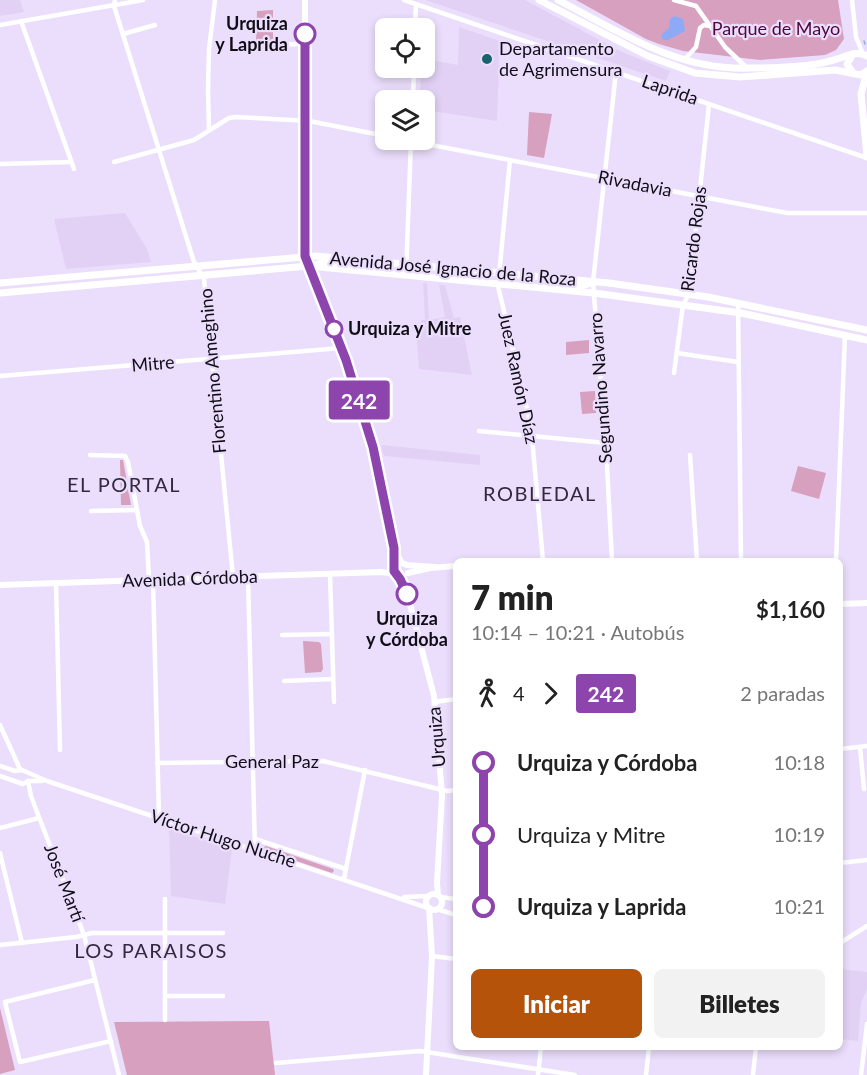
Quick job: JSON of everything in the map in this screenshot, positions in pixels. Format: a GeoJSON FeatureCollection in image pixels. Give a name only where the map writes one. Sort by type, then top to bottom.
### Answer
{"type":"FeatureCollection","features":[{"type":"Feature","properties":{"kind":"main road"},"geometry":{"type":"LineString","coordinates":[[539,0],[648,56],[695,73],[740,77],[835,70],[861,75],[867,72]]}},
{"type":"Feature","properties":{"kind":"main road"},"geometry":{"type":"LineString","coordinates":[[558,0],[650,48],[683,60],[720,68],[832,61],[853,54],[866,55]]}},
{"type":"Feature","properties":{"kind":"main road"},"geometry":{"type":"LineString","coordinates":[[853,54],[848,64],[853,73]]}},
{"type":"Feature","properties":{"kind":"main road"},"geometry":{"type":"LineString","coordinates":[[867,72],[861,94],[867,157]]}},
{"type":"Feature","properties":{"kind":"main road","name":"Avenida José Ignacio de la Roza"},"geometry":{"type":"LineString","coordinates":[[0,282],[306,257],[407,264],[689,294],[726,299],[867,330]]}},
{"type":"Feature","properties":{"kind":"main road"},"geometry":{"type":"LineString","coordinates":[[309,266],[326,262],[346,263],[355,260]]}},
{"type":"Feature","properties":{"kind":"main road","name":"Avenida José Ignacio de la Roza"},"geometry":{"type":"LineString","coordinates":[[0,293],[309,266],[550,288],[738,312],[867,340]]}},
{"type":"Feature","properties":{"kind":"main road"},"geometry":{"type":"LineString","coordinates":[[498,283],[510,279],[526,280],[539,277]]}},
{"type":"Feature","properties":{"kind":"main road"},"geometry":{"type":"LineString","coordinates":[[550,288],[566,285],[582,286],[593,282]]}},
{"type":"Feature","properties":{"kind":"main road"},"geometry":{"type":"LineString","coordinates":[[683,305],[696,300],[726,299]]}},
{"type":"Feature","properties":{"kind":"street"},"geometry":{"type":"LineString","coordinates":[[0,25],[115,3],[143,0]]}},
{"type":"Feature","properties":{"kind":"street"},"geometry":{"type":"LineString","coordinates":[[209,130],[209,59],[215,0]]}},
{"type":"Feature","properties":{"kind":"street","name":"Urquiza"},"geometry":{"type":"LineString","coordinates":[[305,0],[306,257],[341,348],[373,447],[394,548],[396,571],[407,593],[434,702],[441,789],[437,883],[442,903],[433,909]]}},
{"type":"Feature","properties":{"kind":"street","name":"Laprida"},"geometry":{"type":"LineString","coordinates":[[404,0],[867,157]]}},
{"type":"Feature","properties":{"kind":"street"},"geometry":{"type":"LineString","coordinates":[[674,0],[696,6],[725,47],[747,68]]}},
{"type":"Feature","properties":{"kind":"street"},"geometry":{"type":"LineString","coordinates":[[852,0],[856,37],[866,55]]}},
{"type":"Feature","properties":{"kind":"street","name":"Florentino Ameghino"},"geometry":{"type":"LineString","coordinates":[[115,3],[196,266],[204,279],[233,577]]}},
{"type":"Feature","properties":{"kind":"street"},"geometry":{"type":"LineString","coordinates":[[415,18],[416,4]]}},
{"type":"Feature","properties":{"kind":"street"},"geometry":{"type":"LineString","coordinates":[[21,21],[74,170]]}},
{"type":"Feature","properties":{"kind":"street"},"geometry":{"type":"LineString","coordinates":[[123,34],[155,25]]}},
{"type":"Feature","properties":{"kind":"street"},"geometry":{"type":"LineString","coordinates":[[683,60],[696,47],[700,28],[704,25],[710,26]]}},
{"type":"Feature","properties":{"kind":"street"},"geometry":{"type":"LineString","coordinates":[[258,45],[305,44]]}},
{"type":"Feature","properties":{"kind":"street","name":"Segundino Navarro"},"geometry":{"type":"LineString","coordinates":[[612,558],[593,282],[616,72]]}},
{"type":"Feature","properties":{"kind":"street","name":"Ricardo Rojas"},"geometry":{"type":"LineString","coordinates":[[674,373],[683,305],[689,294],[709,104]]}},
{"type":"Feature","properties":{"kind":"street"},"geometry":{"type":"LineString","coordinates":[[114,162],[194,140],[229,118],[236,117],[305,121],[375,134]]}},
{"type":"Feature","properties":{"kind":"street","name":"Rivadavia"},"geometry":{"type":"LineString","coordinates":[[435,145],[787,213],[867,213]]}},
{"type":"Feature","properties":{"kind":"street"},"geometry":{"type":"LineString","coordinates":[[406,275],[409,150]]}},
{"type":"Feature","properties":{"kind":"street","name":"Juez Ramón Díaz"},"geometry":{"type":"LineString","coordinates":[[510,160],[498,283],[532,436],[543,558]]}},
{"type":"Feature","properties":{"kind":"street"},"geometry":{"type":"LineString","coordinates":[[0,164],[71,162]]}},
{"type":"Feature","properties":{"kind":"street"},"geometry":{"type":"LineString","coordinates":[[738,302],[741,558]]}},
{"type":"Feature","properties":{"kind":"street"},"geometry":{"type":"LineString","coordinates":[[836,558],[845,335]]}},
{"type":"Feature","properties":{"kind":"street","name":"Mitre"},"geometry":{"type":"LineString","coordinates":[[0,376],[341,348]]}},
{"type":"Feature","properties":{"kind":"street"},"geometry":{"type":"LineString","coordinates":[[677,353],[738,362]]}},
{"type":"Feature","properties":{"kind":"street"},"geometry":{"type":"LineString","coordinates":[[479,431],[606,443]]}},
{"type":"Feature","properties":{"kind":"street"},"geometry":{"type":"LineString","coordinates":[[90,455],[120,454],[125,456],[140,526],[147,542],[151,580],[159,818]]}},
{"type":"Feature","properties":{"kind":"street"},"geometry":{"type":"LineString","coordinates":[[690,455],[697,558]]}},
{"type":"Feature","properties":{"kind":"street"},"geometry":{"type":"LineString","coordinates":[[91,511],[137,510]]}},
{"type":"Feature","properties":{"kind":"street","name":"Urquiza"},"geometry":{"type":"LineString","coordinates":[[394,548],[407,573],[407,593]]}},
{"type":"Feature","properties":{"kind":"street"},"geometry":{"type":"LineString","coordinates":[[396,571],[404,564],[453,566]]}},
{"type":"Feature","properties":{"kind":"street"},"geometry":{"type":"LineString","coordinates":[[396,571],[407,573],[435,567]]}},
{"type":"Feature","properties":{"kind":"street","name":"Avenida Córdoba"},"geometry":{"type":"LineString","coordinates":[[0,585],[396,571]]}},
{"type":"Feature","properties":{"kind":"street"},"geometry":{"type":"LineString","coordinates":[[330,574],[334,702]]}},
{"type":"Feature","properties":{"kind":"street"},"geometry":{"type":"LineString","coordinates":[[248,577],[255,850]]}},
{"type":"Feature","properties":{"kind":"street"},"geometry":{"type":"LineString","coordinates":[[56,583],[60,750]]}},
{"type":"Feature","properties":{"kind":"street"},"geometry":{"type":"LineString","coordinates":[[843,604],[867,603]]}},
{"type":"Feature","properties":{"kind":"street"},"geometry":{"type":"LineString","coordinates":[[282,635],[332,634]]}},
{"type":"Feature","properties":{"kind":"street"},"geometry":{"type":"LineString","coordinates":[[284,681],[333,679]]}},
{"type":"Feature","properties":{"kind":"street"},"geometry":{"type":"LineString","coordinates":[[434,702],[453,699]]}},
{"type":"Feature","properties":{"kind":"street"},"geometry":{"type":"LineString","coordinates":[[0,725],[17,770],[13,777],[15,781]]}},
{"type":"Feature","properties":{"kind":"street"},"geometry":{"type":"LineString","coordinates":[[843,749],[867,746]]}},
{"type":"Feature","properties":{"kind":"street"},"geometry":{"type":"LineString","coordinates":[[860,747],[864,789]]}},
{"type":"Feature","properties":{"kind":"street","name":"General Paz"},"geometry":{"type":"LineString","coordinates":[[157,763],[323,761],[441,789],[453,790]]}},
{"type":"Feature","properties":{"kind":"street"},"geometry":{"type":"LineString","coordinates":[[0,766],[17,770]]}},
{"type":"Feature","properties":{"kind":"street","name":"Víctor Hugo Nuche"},"geometry":{"type":"LineString","coordinates":[[17,770],[453,914]]}},
{"type":"Feature","properties":{"kind":"street"},"geometry":{"type":"LineString","coordinates":[[344,879],[365,770]]}},
{"type":"Feature","properties":{"kind":"street"},"geometry":{"type":"LineString","coordinates":[[0,776],[26,782],[26,772]]}},
{"type":"Feature","properties":{"kind":"street","name":"Víctor Hugo Nuche"},"geometry":{"type":"LineString","coordinates":[[26,782],[47,781]]}},
{"type":"Feature","properties":{"kind":"street","name":"José Martí"},"geometry":{"type":"LineString","coordinates":[[26,782],[84,935],[119,1075]]}},
{"type":"Feature","properties":{"kind":"street"},"geometry":{"type":"LineString","coordinates":[[0,828],[39,818]]}},
{"type":"Feature","properties":{"kind":"street","name":"Víctor Hugo Nuche"},"geometry":{"type":"LineString","coordinates":[[255,839],[346,869]]}},
{"type":"Feature","properties":{"kind":"street"},"geometry":{"type":"LineString","coordinates":[[0,853],[22,943]]}},
{"type":"Feature","properties":{"kind":"street"},"geometry":{"type":"LineString","coordinates":[[843,863],[867,860]]}},
{"type":"Feature","properties":{"kind":"street","name":"Urquiza"},"geometry":{"type":"LineString","coordinates":[[429,895],[437,883]]}},
{"type":"Feature","properties":{"kind":"street"},"geometry":{"type":"LineString","coordinates":[[426,1075],[433,909],[426,901],[429,895],[453,898]]}},
{"type":"Feature","properties":{"kind":"street","name":"Víctor Hugo Nuche"},"geometry":{"type":"LineString","coordinates":[[399,897],[429,895]]}},
{"type":"Feature","properties":{"kind":"street"},"geometry":{"type":"LineString","coordinates":[[165,898],[165,1020]]}},
{"type":"Feature","properties":{"kind":"street"},"geometry":{"type":"LineString","coordinates":[[843,941],[867,926]]}},
{"type":"Feature","properties":{"kind":"street"},"geometry":{"type":"LineString","coordinates":[[0,945],[92,933],[223,933]]}},
{"type":"Feature","properties":{"kind":"street"},"geometry":{"type":"LineString","coordinates":[[432,956],[453,960]]}},
{"type":"Feature","properties":{"kind":"street"},"geometry":{"type":"LineString","coordinates":[[95,980],[5,1002],[20,1062],[111,1041]]}},
{"type":"Feature","properties":{"kind":"street"},"geometry":{"type":"LineString","coordinates":[[165,996],[223,996]]}},
{"type":"Feature","properties":{"kind":"street"},"geometry":{"type":"LineString","coordinates":[[861,1075],[867,1024]]}},
{"type":"Feature","properties":{"kind":"street"},"geometry":{"type":"LineString","coordinates":[[538,1072],[541,1050]]}},
{"type":"Feature","properties":{"kind":"street"},"geometry":{"type":"LineString","coordinates":[[646,1075],[649,1050]]}},
{"type":"Feature","properties":{"kind":"street"},"geometry":{"type":"LineString","coordinates":[[753,1075],[756,1050]]}},
{"type":"Feature","properties":{"kind":"street"},"geometry":{"type":"LineString","coordinates":[[276,1063],[420,1051],[538,1072],[575,1075]]}},
{"type":"Feature","properties":{"kind":"shaded area"},"geometry":{"type":"Polygon","coordinates":[[[0,0],[20,0],[24,12],[0,16],[0,0]]]}},
{"type":"Feature","properties":{"kind":"shaded area"},"geometry":{"type":"Polygon","coordinates":[[[425,0],[525,0],[622,52],[670,71],[666,81],[425,0]]]}},
{"type":"Feature","properties":{"kind":"shaded area"},"geometry":{"type":"Polygon","coordinates":[[[459,27],[500,41],[497,121],[435,112],[435,90],[420,90],[421,78],[435,78],[435,61],[458,65],[459,27]]]}},
{"type":"Feature","properties":{"kind":"shaded area"},"geometry":{"type":"Polygon","coordinates":[[[125,213],[147,249],[151,262],[66,269],[54,219],[125,213]]]}},
{"type":"Feature","properties":{"kind":"shaded area"},"geometry":{"type":"Polygon","coordinates":[[[423,283],[427,283],[429,320],[445,317],[439,285],[445,285],[454,318],[460,317],[472,375],[419,369],[416,327],[421,326],[421,320],[425,320],[423,283]]]}},
{"type":"Feature","properties":{"kind":"shaded area"},"geometry":{"type":"Polygon","coordinates":[[[381,445],[480,455],[480,465],[384,456],[381,445]]]}},
{"type":"Feature","properties":{"kind":"shaded area"},"geometry":{"type":"Polygon","coordinates":[[[169,828],[232,849],[225,904],[171,896],[169,828]]]}},
{"type":"Feature","properties":{"kind":"shaded area"},"geometry":{"type":"Polygon","coordinates":[[[843,969],[867,972],[867,989],[861,1003],[858,1041],[843,1039],[843,969]]]}},
{"type":"Feature","properties":{"kind":"green space","name":"Parque de Mayo"},"geometry":{"type":"Polygon","coordinates":[[[576,0],[838,0],[844,39],[836,50],[825,55],[760,60],[683,51],[646,39],[576,0]]]}},
{"type":"Feature","properties":{"kind":"green space"},"geometry":{"type":"Polygon","coordinates":[[[273,10],[273,40],[256,41],[257,11],[273,10]]]}},
{"type":"Feature","properties":{"kind":"green space"},"geometry":{"type":"Polygon","coordinates":[[[529,112],[552,114],[544,158],[527,155],[529,112]]]}},
{"type":"Feature","properties":{"kind":"green space"},"geometry":{"type":"Polygon","coordinates":[[[589,340],[589,353],[566,355],[566,342],[589,340]]]}},
{"type":"Feature","properties":{"kind":"green space"},"geometry":{"type":"Polygon","coordinates":[[[595,391],[596,413],[582,414],[580,392],[595,391]]]}},
{"type":"Feature","properties":{"kind":"green space"},"geometry":{"type":"Polygon","coordinates":[[[120,460],[123,460],[131,505],[121,505],[120,460]]]}},
{"type":"Feature","properties":{"kind":"green space"},"geometry":{"type":"Polygon","coordinates":[[[798,466],[826,473],[819,499],[791,491],[798,466]]]}},
{"type":"Feature","properties":{"kind":"green space"},"geometry":{"type":"Polygon","coordinates":[[[303,641],[321,644],[323,669],[321,672],[305,673],[303,641]]]}},
{"type":"Feature","properties":{"kind":"green space"},"geometry":{"type":"Polygon","coordinates":[[[266,846],[334,871],[332,873],[264,850],[266,846]]]}},
{"type":"Feature","properties":{"kind":"green space"},"geometry":{"type":"Polygon","coordinates":[[[0,1008],[15,1070],[0,1074],[0,1008]]]}},
{"type":"Feature","properties":{"kind":"green space"},"geometry":{"type":"Polygon","coordinates":[[[269,1021],[275,1075],[127,1075],[114,1022],[269,1021]]]}},
{"type":"Feature","properties":{"kind":"water"},"geometry":{"type":"Polygon","coordinates":[[[674,16],[683,19],[685,31],[668,40],[663,40],[661,35],[669,28],[670,19],[674,16]]]}},
{"type":"Feature","properties":{"kind":"bus line","name":"242"},"geometry":{"type":"LineString","coordinates":[[305,34],[305,256],[346,360],[373,447],[394,548],[394,571],[399,576],[407,594]]}},
{"type":"Feature","properties":{"kind":"place","name":"Urquiza y Laprida"},"geometry":{"type":"Point","coordinates":[305,34]}},
{"type":"Feature","properties":{"kind":"place","name":"Departamento de Agrimensura"},"geometry":{"type":"Point","coordinates":[487,59]}},
{"type":"Feature","properties":{"kind":"place","name":"Urquiza y Mitre"},"geometry":{"type":"Point","coordinates":[334,329]}},
{"type":"Feature","properties":{"kind":"place","name":"Urquiza y Córdoba"},"geometry":{"type":"Point","coordinates":[407,594]}},
{"type":"Feature","properties":{"kind":"district","name":"EL PORTAL"},"geometry":{"type":"Point","coordinates":[124,485]}},
{"type":"Feature","properties":{"kind":"district","name":"ROBLEDAL"},"geometry":{"type":"Point","coordinates":[540,494]}},
{"type":"Feature","properties":{"kind":"district","name":"LOS PARAISOS"},"geometry":{"type":"Point","coordinates":[151,951]}}]}
